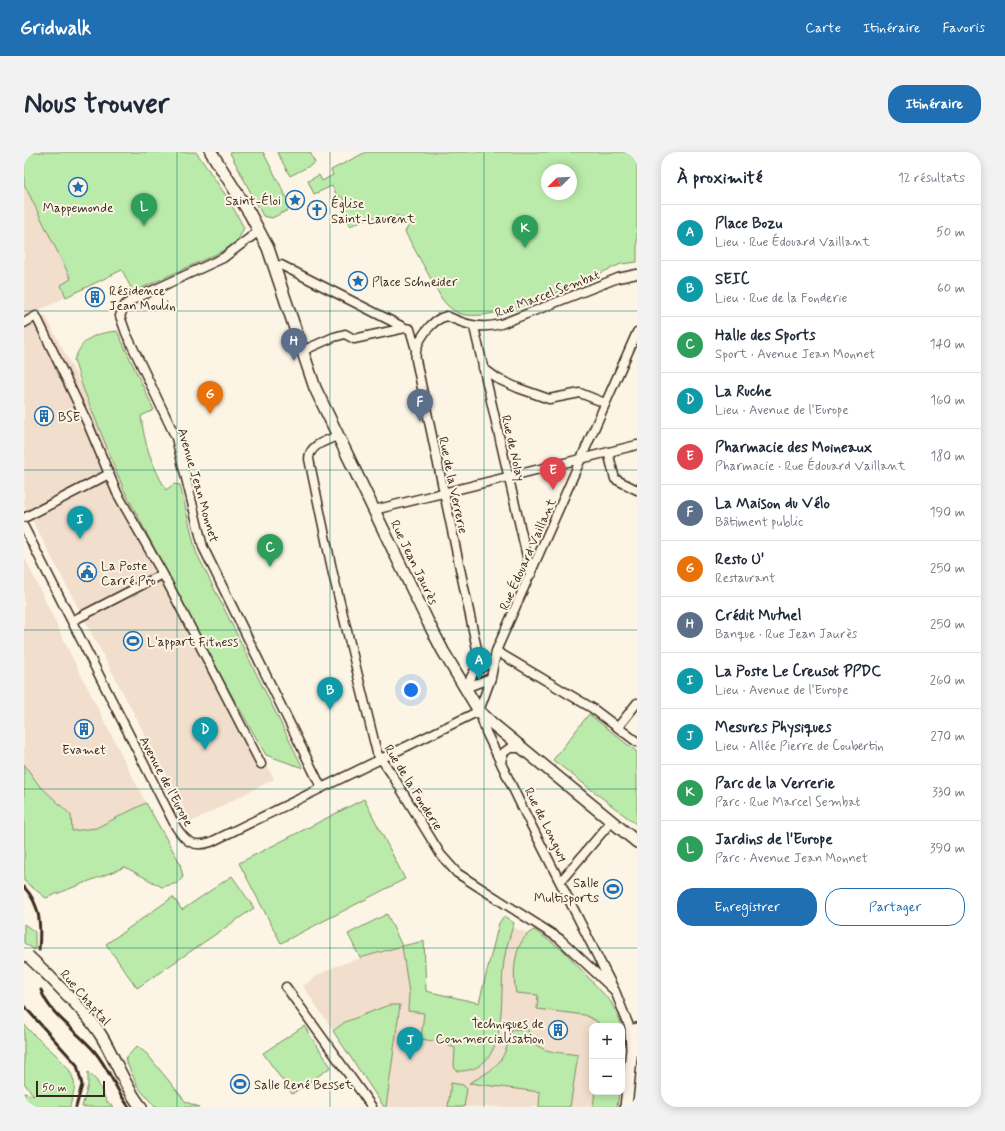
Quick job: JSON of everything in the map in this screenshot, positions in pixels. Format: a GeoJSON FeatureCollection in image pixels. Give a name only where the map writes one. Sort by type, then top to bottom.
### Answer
{"type":"FeatureCollection","features":[{"type":"Feature","properties":{"kind":"main road","name":"Rue Jean Jaurès"},"geometry":{"type":"LineString","coordinates":[[211,152],[234,187],[259,231],[276,267],[315,388],[428,622],[465,688],[479,710],[522,748],[637,842]]}},
{"type":"Feature","properties":{"kind":"main road","name":"Rue Chaptal"},"geometry":{"type":"LineString","coordinates":[[26,955],[49,976],[94,1025],[103,1038],[129,1089],[142,1107]]}},
{"type":"Feature","properties":{"kind":"main road","name":"Rue de Longwy"},"geometry":{"type":"LineString","coordinates":[[626,1107],[634,1030]]}},
{"type":"Feature","properties":{"kind":"street","name":"Avenue Jean Monnet"},"geometry":{"type":"LineString","coordinates":[[259,231],[223,258],[132,300],[125,305],[120,316],[126,333],[176,438],[203,547],[322,787]]}},
{"type":"Feature","properties":{"kind":"street"},"geometry":{"type":"LineString","coordinates":[[281,265],[405,328],[410,329],[416,350]]}},
{"type":"Feature","properties":{"kind":"street","name":"Rue Marcel Sembat"},"geometry":{"type":"LineString","coordinates":[[416,350],[424,334],[434,323],[443,317],[447,316],[474,327],[486,327],[501,324],[618,278],[637,274]]}},
{"type":"Feature","properties":{"kind":"street"},"geometry":{"type":"LineString","coordinates":[[24,323],[36,316],[88,424],[117,493],[163,574],[261,764]]}},
{"type":"Feature","properties":{"kind":"street","name":"Rue de Nolay"},"geometry":{"type":"LineString","coordinates":[[474,327],[531,574]]}},
{"type":"Feature","properties":{"kind":"street"},"geometry":{"type":"LineString","coordinates":[[302,351],[334,337],[345,334],[354,338],[405,328]]}},
{"type":"Feature","properties":{"kind":"street","name":"Rue Édouard Vaillant"},"geometry":{"type":"LineString","coordinates":[[479,710],[491,678],[495,655],[576,474],[580,459],[637,332]]}},
{"type":"Feature","properties":{"kind":"street","name":"Rue de la Verrerie"},"geometry":{"type":"LineString","coordinates":[[416,350],[416,360],[444,493],[478,670]]}},
{"type":"Feature","properties":{"kind":"street"},"geometry":{"type":"LineString","coordinates":[[484,368],[498,379],[549,399],[580,393],[605,403]]}},
{"type":"Feature","properties":{"kind":"street","name":"Rue de la Fonderie"},"geometry":{"type":"LineString","coordinates":[[337,436],[313,448],[309,459],[333,574],[373,744],[380,758],[441,855],[457,873],[560,939],[615,991]]}},
{"type":"Feature","properties":{"kind":"street"},"geometry":{"type":"LineString","coordinates":[[374,510],[637,445]]}},
{"type":"Feature","properties":{"kind":"street"},"geometry":{"type":"LineString","coordinates":[[608,452],[615,479],[637,490]]}},
{"type":"Feature","properties":{"kind":"street"},"geometry":{"type":"LineString","coordinates":[[24,518],[110,474]]}},
{"type":"Feature","properties":{"kind":"street","name":"Avenue de l'Europe"},"geometry":{"type":"LineString","coordinates":[[24,527],[176,827],[192,844],[197,846],[211,842],[479,710]]}},
{"type":"Feature","properties":{"kind":"street"},"geometry":{"type":"LineString","coordinates":[[72,621],[163,574]]}},
{"type":"Feature","properties":{"kind":"street"},"geometry":{"type":"LineString","coordinates":[[465,688],[478,670],[495,655],[592,708],[637,742]]}},
{"type":"Feature","properties":{"kind":"street"},"geometry":{"type":"LineString","coordinates":[[456,673],[478,670]]}},
{"type":"Feature","properties":{"kind":"street"},"geometry":{"type":"LineString","coordinates":[[465,688],[491,678]]}},
{"type":"Feature","properties":{"kind":"street"},"geometry":{"type":"LineString","coordinates":[[618,727],[637,703]]}},
{"type":"Feature","properties":{"kind":"street","name":"Rue de Longwy"},"geometry":{"type":"LineString","coordinates":[[479,710],[486,732],[501,763],[634,1030]]}},
{"type":"Feature","properties":{"kind":"street"},"geometry":{"type":"LineString","coordinates":[[501,763],[503,753],[510,748],[522,748]]}},
{"type":"Feature","properties":{"kind":"street"},"geometry":{"type":"LineString","coordinates":[[560,882],[611,822]]}},
{"type":"Feature","properties":{"kind":"street"},"geometry":{"type":"LineString","coordinates":[[286,987],[372,1107]]}},
{"type":"Feature","properties":{"kind":"shaded area"},"geometry":{"type":"Polygon","coordinates":[[[24,184],[71,279],[61,285],[66,297],[24,318],[24,184]]]}},
{"type":"Feature","properties":{"kind":"shaded area"},"geometry":{"type":"Polygon","coordinates":[[[45,315],[83,388],[124,490],[169,573],[274,779],[191,822],[24,505],[24,326],[45,315]]]}},
{"type":"Feature","properties":{"kind":"shaded area"},"geometry":{"type":"Polygon","coordinates":[[[24,556],[70,653],[146,803],[96,828],[72,831],[71,815],[38,784],[24,764],[24,556]]]}},
{"type":"Feature","properties":{"kind":"shaded area"},"geometry":{"type":"Polygon","coordinates":[[[499,923],[528,933],[534,930],[563,950],[611,1002],[620,1023],[589,1023],[589,1095],[619,1095],[617,1107],[384,1107],[303,986],[320,974],[336,966],[424,941],[426,991],[479,1003],[499,923]]]}},
{"type":"Feature","properties":{"kind":"green space"},"geometry":{"type":"Polygon","coordinates":[[[31,152],[196,152],[229,200],[244,228],[238,240],[225,250],[133,292],[122,270],[66,297],[61,285],[71,279],[24,184],[24,155],[31,152]]]}},
{"type":"Feature","properties":{"kind":"green space"},"geometry":{"type":"Polygon","coordinates":[[[263,152],[292,208],[272,218],[263,216],[230,153],[263,152]]]}},
{"type":"Feature","properties":{"kind":"green space"},"geometry":{"type":"Polygon","coordinates":[[[277,152],[310,152],[315,163],[290,176],[277,152]]]}},
{"type":"Feature","properties":{"kind":"green space"},"geometry":{"type":"Polygon","coordinates":[[[366,152],[637,152],[637,262],[621,264],[563,290],[516,308],[474,316],[458,313],[451,309],[442,299],[405,232],[410,223],[397,215],[393,220],[376,217],[366,219],[350,226],[342,207],[344,204],[344,199],[337,196],[332,186],[314,194],[308,181],[319,175],[322,181],[333,175],[331,170],[366,152]]]}},
{"type":"Feature","properties":{"kind":"green space"},"geometry":{"type":"Polygon","coordinates":[[[117,331],[154,410],[141,416],[144,437],[156,471],[166,490],[174,484],[180,485],[196,552],[303,768],[266,755],[227,687],[124,490],[83,388],[74,360],[82,346],[90,338],[95,335],[117,331]]]}},
{"type":"Feature","properties":{"kind":"green space"},"geometry":{"type":"Polygon","coordinates":[[[589,714],[637,752],[637,825],[553,760],[589,714]]]}},
{"type":"Feature","properties":{"kind":"green space"},"geometry":{"type":"Polygon","coordinates":[[[24,764],[38,784],[71,815],[72,831],[96,828],[146,803],[180,863],[183,877],[178,883],[162,887],[125,867],[46,898],[24,881],[24,764]]]}},
{"type":"Feature","properties":{"kind":"green space"},"geometry":{"type":"Polygon","coordinates":[[[364,799],[405,879],[281,943],[239,863],[364,799]]]}},
{"type":"Feature","properties":{"kind":"green space"},"geometry":{"type":"Polygon","coordinates":[[[232,876],[254,908],[137,988],[106,944],[173,897],[182,910],[232,876]]]}},
{"type":"Feature","properties":{"kind":"green space"},"geometry":{"type":"Polygon","coordinates":[[[387,914],[402,946],[360,958],[348,934],[387,914]]]}},
{"type":"Feature","properties":{"kind":"green space"},"geometry":{"type":"Polygon","coordinates":[[[504,916],[514,923],[507,946],[504,964],[501,1017],[498,1034],[493,1049],[485,1061],[473,1069],[457,1071],[454,1067],[455,1048],[439,1042],[421,1039],[424,1013],[408,1011],[409,993],[402,946],[424,941],[426,991],[479,1003],[499,923],[504,916]]]}},
{"type":"Feature","properties":{"kind":"green space"},"geometry":{"type":"Polygon","coordinates":[[[24,924],[35,932],[35,950],[24,943],[24,924]]]}},
{"type":"Feature","properties":{"kind":"green space"},"geometry":{"type":"Polygon","coordinates":[[[534,930],[563,950],[611,1002],[620,1023],[598,1023],[585,1015],[537,1009],[538,995],[516,993],[514,976],[516,957],[518,949],[527,934],[534,930]]]}},
{"type":"Feature","properties":{"kind":"green space"},"geometry":{"type":"Polygon","coordinates":[[[389,1005],[400,1005],[386,1107],[384,1107],[333,1031],[345,1022],[389,1005]]]}},
{"type":"Feature","properties":{"kind":"green space"},"geometry":{"type":"Polygon","coordinates":[[[24,1024],[60,1059],[71,1074],[74,1082],[74,1088],[70,1107],[24,1107],[24,1093],[34,1096],[24,1083],[24,1024]]]}},
{"type":"Feature","properties":{"kind":"green space"},"geometry":{"type":"Polygon","coordinates":[[[304,1026],[331,1067],[292,1094],[263,1053],[304,1026]]]}},
{"type":"Feature","properties":{"kind":"green space"},"geometry":{"type":"Polygon","coordinates":[[[512,1029],[528,1030],[535,1044],[541,1048],[555,1052],[578,1055],[570,1107],[539,1107],[540,1092],[469,1083],[487,1073],[503,1057],[512,1029]]]}},
{"type":"Feature","properties":{"kind":"green space"},"geometry":{"type":"Polygon","coordinates":[[[137,1046],[147,1054],[186,1102],[199,1107],[155,1107],[138,1087],[125,1059],[137,1046]]]}},
{"type":"Feature","properties":{"kind":"green space"},"geometry":{"type":"Polygon","coordinates":[[[88,1072],[97,1081],[107,1102],[114,1107],[82,1107],[88,1085],[88,1072]]]}},
{"type":"Feature","properties":{"kind":"green space"},"geometry":{"type":"Polygon","coordinates":[[[451,1083],[463,1085],[467,1089],[464,1107],[448,1107],[451,1083]]]}},
{"type":"Feature","properties":{"kind":"green space"},"geometry":{"type":"Polygon","coordinates":[[[595,1095],[619,1095],[617,1107],[593,1107],[595,1095]]]}},
{"type":"Feature","properties":{"kind":"railway"},"geometry":{"type":"LineString","coordinates":[[24,887],[34,901],[39,916],[39,950]]}},
{"type":"Feature","properties":{"kind":"railway"},"geometry":{"type":"LineString","coordinates":[[41,990],[51,1008],[95,1052],[129,1107]]}},
{"type":"Feature","properties":{"kind":"railway"},"geometry":{"type":"LineString","coordinates":[[24,1006],[77,1065],[82,1085],[76,1107]]}},
{"type":"Feature","properties":{"kind":"place","name":"Mappemonde"},"geometry":{"type":"Point","coordinates":[78,187]}},
{"type":"Feature","properties":{"kind":"place","name":"Saint-Éloi"},"geometry":{"type":"Point","coordinates":[295,200]}},
{"type":"Feature","properties":{"kind":"place","name":"Église Saint-Laurent"},"geometry":{"type":"Point","coordinates":[317,210]}},
{"type":"Feature","properties":{"kind":"place","name":"Jardins de l'Europe"},"geometry":{"type":"Point","coordinates":[144,226]}},
{"type":"Feature","properties":{"kind":"place","name":"Parc de la Verrerie"},"geometry":{"type":"Point","coordinates":[525,248]}},
{"type":"Feature","properties":{"kind":"place","name":"Place Schneider"},"geometry":{"type":"Point","coordinates":[358,281]}},
{"type":"Feature","properties":{"kind":"place","name":"Résidence Jean Moulin"},"geometry":{"type":"Point","coordinates":[95,297]}},
{"type":"Feature","properties":{"kind":"place","name":"Crédit Mutuel"},"geometry":{"type":"Point","coordinates":[294,361]}},
{"type":"Feature","properties":{"kind":"place","name":"Resto U'"},"geometry":{"type":"Point","coordinates":[210,414]}},
{"type":"Feature","properties":{"kind":"place","name":"BSE"},"geometry":{"type":"Point","coordinates":[44,416]}},
{"type":"Feature","properties":{"kind":"place","name":"La Maison du Vélo"},"geometry":{"type":"Point","coordinates":[420,422]}},
{"type":"Feature","properties":{"kind":"place","name":"Pharmacie des Moineaux"},"geometry":{"type":"Point","coordinates":[553,490]}},
{"type":"Feature","properties":{"kind":"place","name":"La Poste Le Creusot PPDC"},"geometry":{"type":"Point","coordinates":[80,539]}},
{"type":"Feature","properties":{"kind":"place","name":"Halle des Sports"},"geometry":{"type":"Point","coordinates":[270,567]}},
{"type":"Feature","properties":{"kind":"place","name":"La Poste Carré Pro"},"geometry":{"type":"Point","coordinates":[87,572]}},
{"type":"Feature","properties":{"kind":"place","name":"L'appart Fitness"},"geometry":{"type":"Point","coordinates":[133,641]}},
{"type":"Feature","properties":{"kind":"place","name":"Place Bozu"},"geometry":{"type":"Point","coordinates":[479,680]}},
{"type":"Feature","properties":{"kind":"place","name":"SEIC"},"geometry":{"type":"Point","coordinates":[330,710]}},
{"type":"Feature","properties":{"kind":"place","name":"Evamet"},"geometry":{"type":"Point","coordinates":[84,729]}},
{"type":"Feature","properties":{"kind":"place","name":"La Ruche"},"geometry":{"type":"Point","coordinates":[205,750]}},
{"type":"Feature","properties":{"kind":"place","name":"Salle Multisports"},"geometry":{"type":"Point","coordinates":[613,889]}},
{"type":"Feature","properties":{"kind":"place","name":"Techniques de Commercialisation"},"geometry":{"type":"Point","coordinates":[558,1030]}},
{"type":"Feature","properties":{"kind":"place","name":"Mesures Physiques"},"geometry":{"type":"Point","coordinates":[410,1060]}},
{"type":"Feature","properties":{"kind":"place","name":"Salle René Besset"},"geometry":{"type":"Point","coordinates":[240,1084]}}]}
